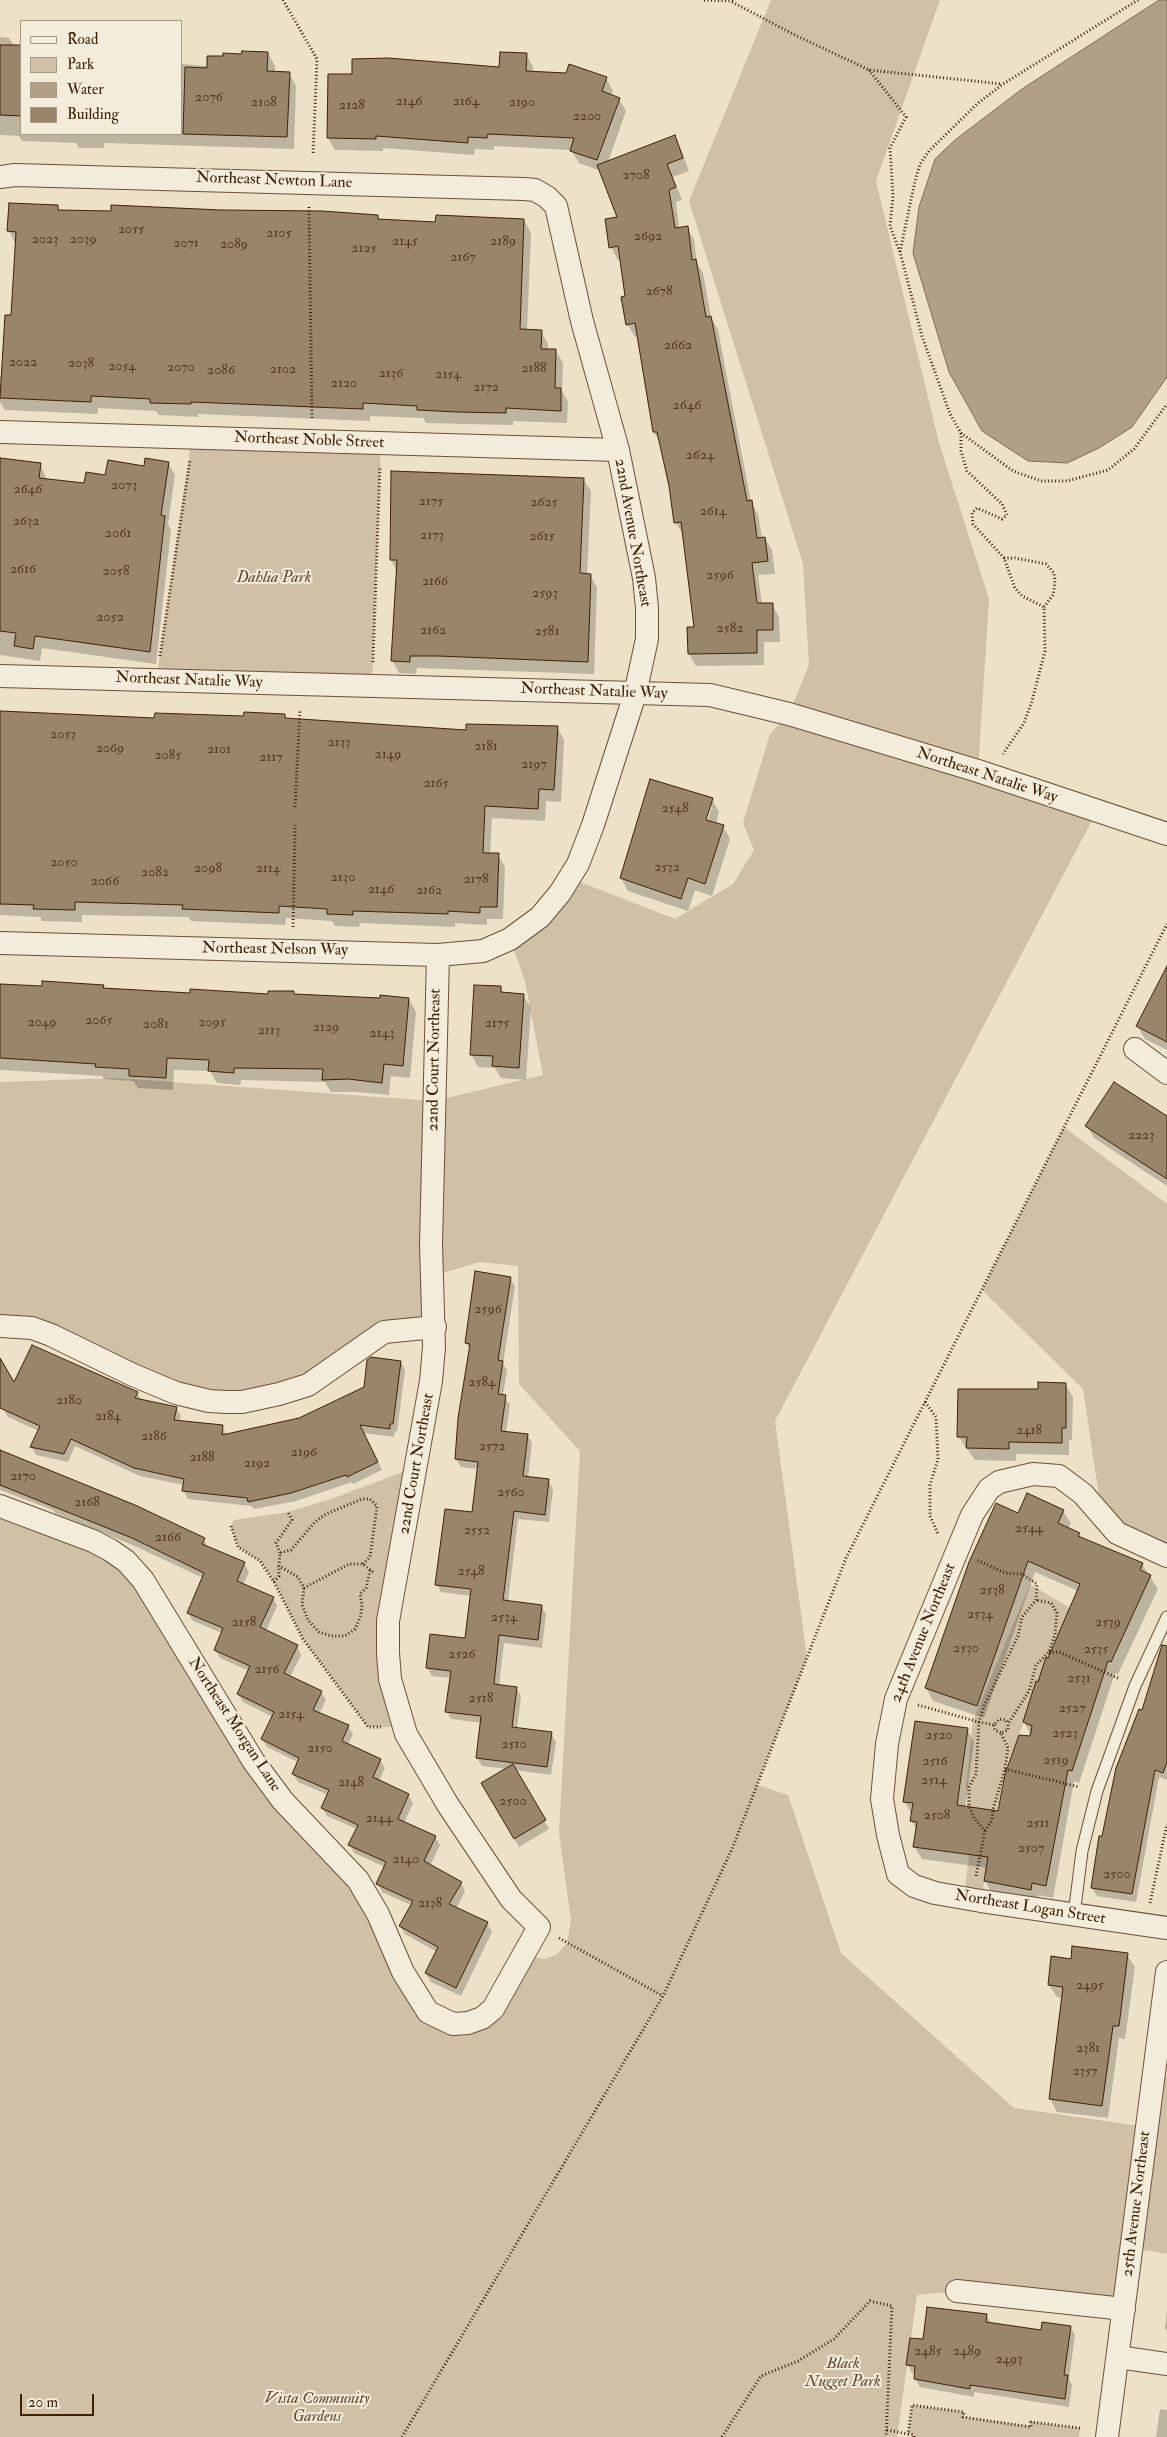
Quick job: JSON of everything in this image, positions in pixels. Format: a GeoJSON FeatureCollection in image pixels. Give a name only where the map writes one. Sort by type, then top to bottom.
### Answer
{"type":"FeatureCollection","features":[{"type":"Feature","properties":{"kind":"street","name":"Northeast Newton Lane"},"geometry":{"type":"LineString","coordinates":[[0,177],[15,175],[524,189],[535,190],[547,197]]}},
{"type":"Feature","properties":{"kind":"street","name":"22nd Avenue Northeast"},"geometry":{"type":"LineString","coordinates":[[540,917],[560,893],[578,864],[593,825],[635,694],[647,639],[647,608],[644,578],[618,450],[582,321],[556,206],[547,197]]}},
{"type":"Feature","properties":{"kind":"street","name":"Northeast Noble Street"},"geometry":{"type":"LineString","coordinates":[[0,432],[618,450]]}},
{"type":"Feature","properties":{"kind":"street","name":"Northeast Natalie Way"},"geometry":{"type":"LineString","coordinates":[[0,676],[710,695],[739,700],[978,772],[1167,834]]}},
{"type":"Feature","properties":{"kind":"street","name":"Northeast Nelson Way"},"geometry":{"type":"LineString","coordinates":[[0,943],[438,955],[483,951],[510,939],[540,917]]}},
{"type":"Feature","properties":{"kind":"street","name":"22nd Court Northeast"},"geometry":{"type":"LineString","coordinates":[[438,955],[431,1244],[435,1327],[432,1381],[388,1621],[390,1679],[406,1734],[448,1804],[511,1899],[539,1927]]}},
{"type":"Feature","properties":{"kind":"street"},"geometry":{"type":"LineString","coordinates":[[1134,1049],[1167,1073]]}},
{"type":"Feature","properties":{"kind":"street"},"geometry":{"type":"LineString","coordinates":[[0,1326],[32,1328],[176,1393],[209,1402],[260,1398],[308,1385],[384,1332],[435,1327]]}},
{"type":"Feature","properties":{"kind":"street","name":"24th Avenue Northeast"},"geometry":{"type":"LineString","coordinates":[[898,1874],[888,1835],[882,1799],[887,1744],[896,1699],[972,1515],[989,1489],[999,1482],[1033,1474],[1059,1476],[1083,1494],[1117,1533],[1167,1556]]}},
{"type":"Feature","properties":{"kind":"street","name":"Northeast Morgan Lane"},"geometry":{"type":"LineString","coordinates":[[0,1506],[110,1550],[126,1561],[143,1580],[254,1762],[283,1801],[358,1880],[378,1914],[403,1972],[428,2012],[453,2024],[468,2023],[482,2018],[493,2009],[502,1996],[539,1927]]}},
{"type":"Feature","properties":{"kind":"street","name":"Northeast Logan Street"},"geometry":{"type":"LineString","coordinates":[[898,1874],[914,1886],[935,1893],[1167,1928]]}},
{"type":"Feature","properties":{"kind":"street","name":"25th Avenue Northeast"},"geometry":{"type":"LineString","coordinates":[[1107,2437],[1167,1972]]}},
{"type":"Feature","properties":{"kind":"street"},"geometry":{"type":"LineString","coordinates":[[957,2291],[1124,2309]]}},
{"type":"Feature","properties":{"kind":"street"},"geometry":{"type":"LineString","coordinates":[[1118,2357],[1167,2364]]}},
{"type":"Feature","properties":{"kind":"lane"},"geometry":{"type":"LineString","coordinates":[[1074,1914],[1082,1851],[1097,1791],[1135,1686],[1167,1617]]}},
{"type":"Feature","properties":{"kind":"path"},"geometry":{"type":"LineString","coordinates":[[283,0],[317,59],[313,155]]}},
{"type":"Feature","properties":{"kind":"path"},"geometry":{"type":"LineString","coordinates":[[704,0],[733,1],[797,36],[869,70],[1003,84]]}},
{"type":"Feature","properties":{"kind":"path"},"geometry":{"type":"LineString","coordinates":[[900,252],[920,164],[929,151],[951,128],[1003,84],[1138,0]]}},
{"type":"Feature","properties":{"kind":"path"},"geometry":{"type":"LineString","coordinates":[[869,70],[906,116],[890,148],[893,196],[890,226],[900,252],[922,336],[950,414],[961,433],[1012,471],[1041,481],[1067,481],[1108,470],[1134,449],[1167,404]]}},
{"type":"Feature","properties":{"kind":"path"},"geometry":{"type":"LineString","coordinates":[[309,207],[312,419]]}},
{"type":"Feature","properties":{"kind":"path"},"geometry":{"type":"LineString","coordinates":[[961,433],[961,451],[967,471],[1002,504],[1007,515],[1002,519],[977,508],[972,513],[973,524],[1004,558],[1015,588],[1022,596],[1044,607]]}},
{"type":"Feature","properties":{"kind":"path"},"geometry":{"type":"LineString","coordinates":[[159,662],[190,457]]}},
{"type":"Feature","properties":{"kind":"path"},"geometry":{"type":"LineString","coordinates":[[373,668],[380,462]]}},
{"type":"Feature","properties":{"kind":"path"},"geometry":{"type":"LineString","coordinates":[[1003,754],[1024,723],[1032,701],[1045,651],[1044,607],[1053,595],[1055,583],[1054,573],[1046,564],[1015,558],[1004,558]]}},
{"type":"Feature","properties":{"kind":"path"},"geometry":{"type":"LineString","coordinates":[[296,806],[300,709]]}},
{"type":"Feature","properties":{"kind":"path"},"geometry":{"type":"LineString","coordinates":[[293,929],[295,825]]}},
{"type":"Feature","properties":{"kind":"path"},"geometry":{"type":"LineString","coordinates":[[402,2437],[663,1996],[732,1849],[846,1558],[1167,924]]}},
{"type":"Feature","properties":{"kind":"path"},"geometry":{"type":"LineString","coordinates":[[925,1402],[936,1417],[938,1459],[930,1485],[930,1516],[940,1539],[958,1551],[1005,1573],[1022,1574],[1037,1584],[1036,1600],[1022,1617],[1018,1636],[984,1706],[980,1722],[976,1774],[969,1787],[969,1806],[974,1818],[985,1831]]}},
{"type":"Feature","properties":{"kind":"path"},"geometry":{"type":"LineString","coordinates":[[280,1553],[291,1550],[315,1522],[326,1514],[362,1498],[370,1499],[377,1506],[370,1557],[363,1564]]}},
{"type":"Feature","properties":{"kind":"path"},"geometry":{"type":"LineString","coordinates":[[274,1582],[279,1576],[280,1553],[276,1543],[292,1520],[288,1512]]}},
{"type":"Feature","properties":{"kind":"path"},"geometry":{"type":"LineString","coordinates":[[231,1526],[238,1547],[260,1561],[274,1582],[303,1639],[368,1727],[386,1727]]}},
{"type":"Feature","properties":{"kind":"path"},"geometry":{"type":"LineString","coordinates":[[304,1588],[349,1564],[363,1564],[378,1577]]}},
{"type":"Feature","properties":{"kind":"path"},"geometry":{"type":"LineString","coordinates":[[279,1566],[298,1577],[304,1588],[302,1605],[308,1620],[319,1632],[332,1636],[345,1636],[356,1630],[361,1615],[360,1594],[366,1588],[370,1570]]}},
{"type":"Feature","properties":{"kind":"path"},"geometry":{"type":"LineString","coordinates":[[1001,1733],[1008,1730],[1008,1724],[1029,1691],[1036,1665],[1049,1652],[1055,1634],[1058,1613],[1051,1602],[1036,1600]]}},
{"type":"Feature","properties":{"kind":"path"},"geometry":{"type":"LineString","coordinates":[[1049,1652],[1059,1652],[1135,1686]]}},
{"type":"Feature","properties":{"kind":"path"},"geometry":{"type":"LineString","coordinates":[[896,1699],[994,1725]]}},
{"type":"Feature","properties":{"kind":"path"},"geometry":{"type":"LineString","coordinates":[[994,1725],[999,1719],[1006,1720],[1008,1724]]}},
{"type":"Feature","properties":{"kind":"path"},"geometry":{"type":"LineString","coordinates":[[973,1899],[985,1831],[992,1820],[993,1809],[1005,1769],[1008,1748],[1001,1733],[996,1730],[994,1725]]}},
{"type":"Feature","properties":{"kind":"path"},"geometry":{"type":"LineString","coordinates":[[1005,1769],[1097,1791]]}},
{"type":"Feature","properties":{"kind":"path"},"geometry":{"type":"LineString","coordinates":[[1150,1906],[1167,1824]]}},
{"type":"Feature","properties":{"kind":"path"},"geometry":{"type":"LineString","coordinates":[[539,1927],[663,1996]]}},
{"type":"Feature","properties":{"kind":"path"},"geometry":{"type":"LineString","coordinates":[[722,2437],[761,2376],[798,2361],[834,2339],[870,2301],[892,2306],[886,2437]]}},
{"type":"Feature","properties":{"kind":"path"},"geometry":{"type":"LineString","coordinates":[[908,2434],[912,2404],[964,2412],[963,2417],[1031,2426],[1031,2422],[1080,2428]]}},
{"type":"Feature","properties":{"kind":"path"},"geometry":{"type":"LineString","coordinates":[[887,2430],[914,2435],[914,2437]]}},
{"type":"Feature","properties":{"kind":"green space"},"geometry":{"type":"Polygon","coordinates":[[[771,0],[940,0],[876,181],[939,443],[989,599],[978,771],[1097,811],[775,1421],[807,1658],[757,1785],[788,1795],[841,1953],[1014,2108],[1147,2127],[1154,2076],[1167,2077],[1167,2254],[1132,2248],[1124,2309],[957,2291],[917,2295],[897,2437],[0,2437],[0,1506],[110,1550],[254,1762],[358,1880],[416,1996],[468,2023],[534,1957],[544,1959],[556,1955],[567,1943],[571,1920],[559,1833],[580,1451],[519,1384],[518,1266],[480,1262],[432,1276],[435,1327],[400,1329],[339,1366],[226,1402],[0,1326],[0,1082],[117,1078],[434,1101],[543,1075],[525,981],[510,939],[570,878],[675,919],[733,884],[754,850],[743,823],[770,734],[789,714],[809,665],[803,564],[689,201],[771,0]]]}},
{"type":"Feature","properties":{"kind":"green space","name":"Dahlia Park"},"geometry":{"type":"Polygon","coordinates":[[[192,437],[381,443],[372,686],[156,681],[192,437]]]}},
{"type":"Feature","properties":{"kind":"green space"},"geometry":{"type":"Polygon","coordinates":[[[1064,1127],[1167,1204],[1167,1556],[1102,1516],[1083,1389],[982,1290],[1064,1127]]]}},
{"type":"Feature","properties":{"kind":"green space"},"geometry":{"type":"Polygon","coordinates":[[[416,1467],[388,1621],[404,1727],[368,1727],[303,1639],[274,1582],[260,1561],[238,1547],[231,1526],[234,1520],[288,1512],[331,1499],[416,1467]]]}},
{"type":"Feature","properties":{"kind":"green space"},"geometry":{"type":"Polygon","coordinates":[[[1030,1584],[1070,1608],[1005,1769],[981,1901],[964,1897],[970,1847],[966,1785],[973,1720],[1030,1584]]]}},
{"type":"Feature","properties":{"kind":"green space"},"geometry":{"type":"Polygon","coordinates":[[[912,2405],[964,2412],[964,2417],[1030,2426],[1031,2422],[1080,2428],[1079,2437],[914,2437],[914,2435],[908,2434],[912,2405]]]}},
{"type":"Feature","properties":{"kind":"water"},"geometry":{"type":"Polygon","coordinates":[[[1159,0],[1167,0],[1167,377],[1132,427],[1099,448],[1067,463],[1028,461],[982,431],[949,372],[913,253],[919,207],[935,159],[955,140],[1022,89],[1159,0]]]}},
{"type":"Feature","properties":{"kind":"building"},"geometry":{"type":"Polygon","coordinates":[[[0,45],[20,45],[20,116],[0,115],[0,45]]]}},
{"type":"Feature","properties":{"kind":"building"},"geometry":{"type":"Polygon","coordinates":[[[242,51],[268,52],[267,71],[290,72],[287,137],[183,134],[185,67],[207,68],[207,56],[223,56],[223,53],[241,54],[242,51]]]}},
{"type":"Feature","properties":{"kind":"building"},"geometry":{"type":"Polygon","coordinates":[[[500,52],[527,53],[526,71],[566,73],[569,64],[607,77],[602,91],[620,98],[597,160],[570,151],[574,138],[488,134],[487,138],[468,137],[468,143],[376,136],[376,139],[327,138],[328,74],[352,74],[352,59],[388,58],[499,67],[500,52]]]}},
{"type":"Feature","properties":{"kind":"building"},"geometry":{"type":"Polygon","coordinates":[[[675,135],[683,158],[667,164],[676,187],[669,190],[675,228],[688,226],[692,260],[696,259],[706,317],[711,316],[747,501],[752,500],[757,538],[765,537],[768,561],[752,563],[757,603],[773,603],[773,630],[757,630],[757,653],[688,654],[687,627],[694,627],[681,522],[674,523],[669,486],[657,432],[653,432],[635,323],[626,325],[621,297],[625,296],[618,246],[609,248],[605,219],[617,217],[597,165],[675,135]]]}},
{"type":"Feature","properties":{"kind":"building"},"geometry":{"type":"Polygon","coordinates":[[[9,203],[58,205],[58,210],[111,211],[111,205],[221,210],[322,211],[378,215],[378,219],[435,222],[436,215],[524,219],[520,329],[542,330],[541,349],[556,349],[555,388],[561,388],[561,411],[506,408],[506,413],[457,412],[417,410],[417,406],[363,403],[363,409],[191,402],[191,404],[150,403],[150,399],[91,396],[91,402],[0,398],[5,315],[11,315],[16,232],[7,231],[9,203]]]}},
{"type":"Feature","properties":{"kind":"building"},"geometry":{"type":"Polygon","coordinates":[[[0,458],[41,463],[39,478],[84,483],[86,472],[105,475],[108,460],[144,466],[145,458],[169,462],[161,515],[165,516],[150,652],[35,636],[33,649],[14,646],[16,633],[0,631],[0,458]]]}},
{"type":"Feature","properties":{"kind":"building"},"geometry":{"type":"Polygon","coordinates":[[[391,471],[584,478],[580,573],[591,574],[588,662],[438,656],[410,656],[410,662],[391,661],[397,560],[390,560],[391,471]]]}},
{"type":"Feature","properties":{"kind":"building"},"geometry":{"type":"Polygon","coordinates":[[[0,711],[154,718],[155,713],[243,716],[244,712],[285,714],[285,718],[466,730],[466,724],[558,726],[554,790],[539,789],[538,809],[485,806],[483,853],[499,853],[497,907],[480,907],[480,913],[448,911],[448,914],[353,911],[353,915],[327,914],[327,909],[279,906],[279,913],[182,909],[183,905],[75,902],[75,910],[33,909],[34,905],[0,904],[0,711]]]}},
{"type":"Feature","properties":{"kind":"building"},"geometry":{"type":"Polygon","coordinates":[[[650,779],[713,798],[706,820],[724,825],[705,884],[688,878],[681,899],[620,878],[650,779]]]}},
{"type":"Feature","properties":{"kind":"building"},"geometry":{"type":"Polygon","coordinates":[[[1167,966],[1167,1042],[1136,1026],[1167,966]]]}},
{"type":"Feature","properties":{"kind":"building"},"geometry":{"type":"Polygon","coordinates":[[[42,981],[104,985],[103,988],[190,993],[190,989],[268,994],[268,991],[294,991],[294,994],[380,998],[380,995],[409,998],[403,1066],[384,1064],[382,1083],[348,1079],[322,1080],[323,1069],[234,1068],[234,1073],[208,1071],[209,1060],[167,1058],[166,1078],[129,1076],[129,1069],[95,1067],[96,1064],[0,1058],[0,984],[42,986],[42,981]]]}},
{"type":"Feature","properties":{"kind":"building"},"geometry":{"type":"Polygon","coordinates":[[[474,985],[501,986],[501,992],[524,994],[519,1068],[492,1066],[493,1056],[470,1055],[474,985]]]}},
{"type":"Feature","properties":{"kind":"building"},"geometry":{"type":"Polygon","coordinates":[[[1114,1082],[1167,1116],[1167,1179],[1085,1126],[1114,1082]]]}},
{"type":"Feature","properties":{"kind":"building"},"geometry":{"type":"Polygon","coordinates":[[[475,1271],[511,1277],[498,1360],[503,1361],[498,1394],[506,1395],[501,1431],[528,1434],[523,1476],[549,1479],[545,1515],[514,1511],[503,1600],[542,1605],[538,1640],[499,1635],[494,1684],[517,1687],[512,1727],[552,1732],[547,1767],[476,1758],[481,1716],[445,1712],[451,1671],[426,1668],[430,1634],[465,1638],[471,1589],[435,1585],[445,1509],[472,1512],[478,1462],[455,1459],[458,1418],[470,1344],[465,1343],[475,1271]]]}},
{"type":"Feature","properties":{"kind":"building"},"geometry":{"type":"Polygon","coordinates":[[[32,1345],[138,1392],[135,1398],[177,1407],[174,1420],[223,1425],[222,1435],[299,1418],[364,1387],[367,1360],[371,1357],[401,1361],[393,1424],[390,1424],[390,1429],[360,1425],[378,1462],[347,1477],[346,1475],[291,1493],[248,1502],[247,1498],[182,1491],[184,1479],[134,1468],[71,1439],[64,1454],[30,1447],[40,1426],[0,1408],[0,1358],[14,1382],[32,1345]]]}},
{"type":"Feature","properties":{"kind":"building"},"geometry":{"type":"Polygon","coordinates":[[[1038,1382],[1066,1383],[1066,1428],[1062,1428],[1062,1443],[1009,1442],[1009,1449],[966,1448],[967,1437],[957,1437],[958,1389],[1038,1389],[1038,1382]]]}},
{"type":"Feature","properties":{"kind":"building"},"geometry":{"type":"Polygon","coordinates":[[[0,1450],[135,1505],[205,1538],[202,1544],[245,1562],[237,1581],[274,1597],[260,1627],[298,1645],[284,1673],[322,1691],[313,1710],[349,1725],[342,1741],[381,1759],[373,1777],[409,1794],[398,1819],[436,1836],[424,1861],[462,1882],[449,1904],[488,1922],[456,1988],[425,1973],[438,1947],[399,1926],[413,1901],[376,1884],[386,1862],[348,1845],[358,1825],[321,1808],[329,1790],[292,1774],[299,1758],[261,1739],[274,1712],[237,1694],[250,1666],[214,1650],[223,1628],[187,1613],[204,1573],[132,1538],[0,1485],[0,1450]]]}},
{"type":"Feature","properties":{"kind":"building"},"geometry":{"type":"Polygon","coordinates":[[[1027,1493],[1064,1510],[1058,1523],[1080,1533],[1078,1536],[1143,1563],[1140,1570],[1151,1575],[1111,1662],[1108,1661],[1072,1771],[1068,1770],[1046,1886],[1032,1883],[1031,1890],[984,1881],[988,1857],[913,1847],[917,1822],[910,1821],[913,1803],[903,1802],[915,1721],[968,1728],[957,1805],[998,1811],[1005,1774],[1019,1735],[1030,1736],[1032,1726],[1023,1722],[1036,1681],[1038,1682],[1046,1657],[1048,1658],[1080,1584],[1028,1561],[977,1706],[925,1688],[969,1562],[996,1503],[1018,1513],[1027,1493]]]}},
{"type":"Feature","properties":{"kind":"building"},"geometry":{"type":"Polygon","coordinates":[[[1162,1645],[1167,1646],[1167,1762],[1163,1773],[1155,1770],[1132,1894],[1091,1888],[1099,1836],[1102,1836],[1116,1768],[1139,1709],[1142,1710],[1162,1645]]]}},
{"type":"Feature","properties":{"kind":"building"},"geometry":{"type":"Polygon","coordinates":[[[513,1764],[546,1820],[514,1839],[481,1783],[513,1764]]]}},
{"type":"Feature","properties":{"kind":"building"},"geometry":{"type":"Polygon","coordinates":[[[1072,1946],[1128,1953],[1119,2026],[1113,2026],[1102,2106],[1049,2099],[1063,1987],[1048,1985],[1051,1956],[1071,1959],[1072,1946]]]}},
{"type":"Feature","properties":{"kind":"building"},"geometry":{"type":"Polygon","coordinates":[[[927,2307],[987,2314],[986,2322],[1041,2330],[1042,2322],[1071,2326],[1064,2375],[1068,2375],[1065,2399],[970,2385],[970,2389],[914,2379],[915,2366],[906,2365],[910,2338],[923,2339],[927,2307]]]}},
{"type":"Feature","properties":{"kind":"park label","name":"Black Nugget Park"},"geometry":{"type":"Point","coordinates":[843,2374]}},
{"type":"Feature","properties":{"kind":"park label","name":"Vista Community Gardens"},"geometry":{"type":"Point","coordinates":[317,2409]}}]}
